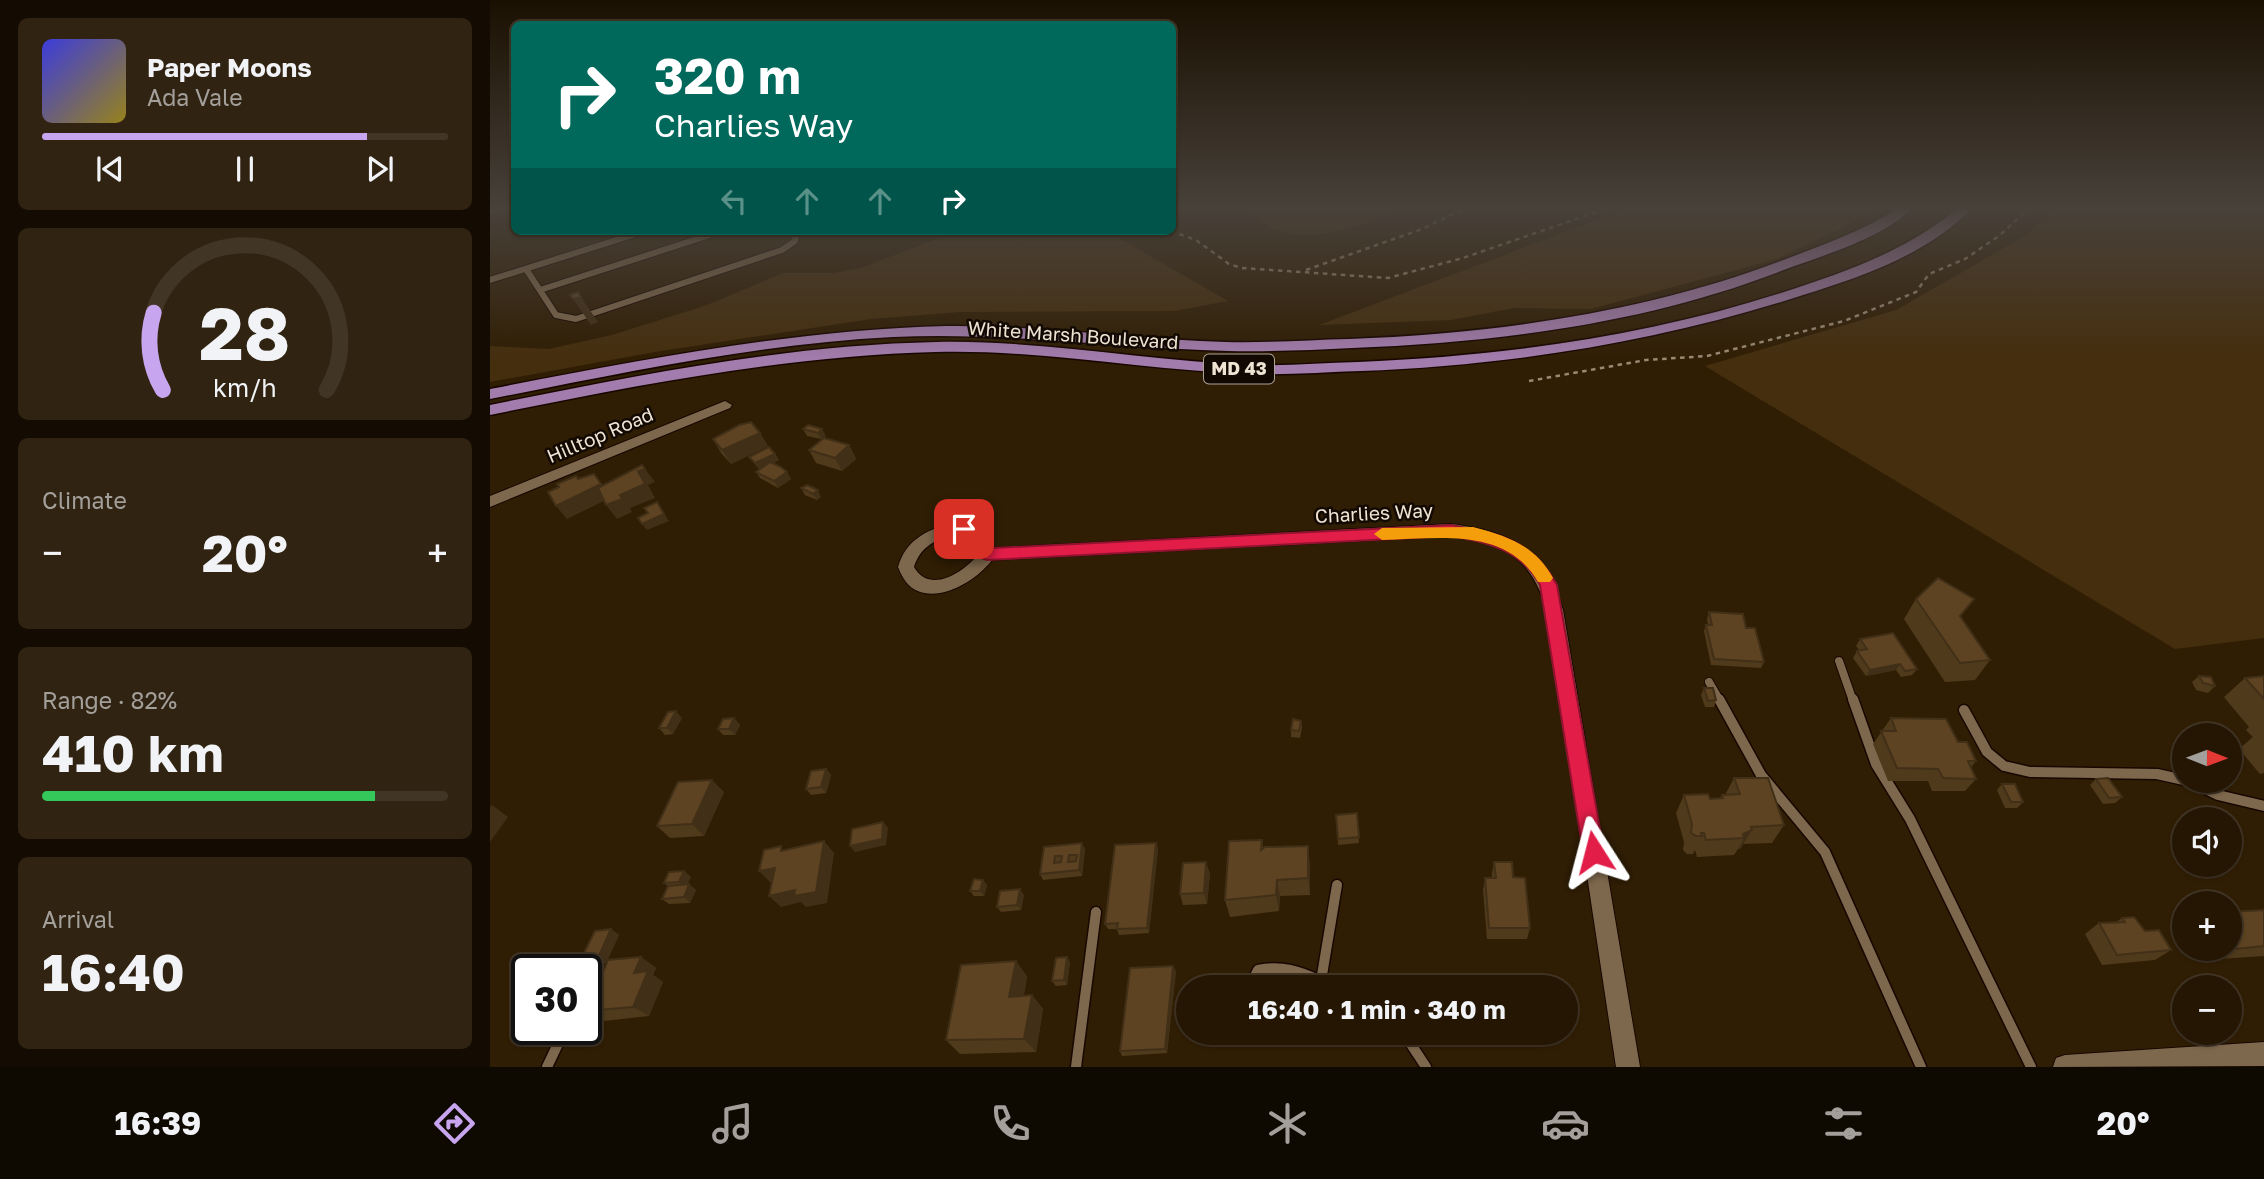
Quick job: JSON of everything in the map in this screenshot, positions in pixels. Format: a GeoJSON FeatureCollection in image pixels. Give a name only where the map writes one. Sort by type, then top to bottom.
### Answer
{"type":"FeatureCollection","features":[{"type":"Feature","properties":{"kind":"main road","name":"White Marsh Boulevard"},"geometry":{"type":"LineString","coordinates":[[490,394],[738,348],[844,336],[949,331],[1061,334],[1221,347],[1412,342],[1584,323],[1663,306],[1758,277],[1800,259]]}},
{"type":"Feature","properties":{"kind":"main road","name":"White Marsh Boulevard"},"geometry":{"type":"LineString","coordinates":[[490,410],[632,380],[741,363],[923,348],[1040,350],[1245,369],[1417,365],[1577,349],[1668,331],[1764,304],[1865,269],[1884,259]]}},
{"type":"Feature","properties":{"kind":"street","name":"Hilltop Road"},"geometry":{"type":"LineString","coordinates":[[490,502],[725,405]]}},
{"type":"Feature","properties":{"kind":"street"},"geometry":{"type":"LineString","coordinates":[[951,529],[964,529],[983,537],[987,554],[983,564],[963,579],[937,586],[915,581],[906,567],[915,547],[925,539],[951,529]]}},
{"type":"Feature","properties":{"kind":"street","name":"Charlies Way"},"geometry":{"type":"LineString","coordinates":[[987,554],[1451,530],[1500,540],[1520,550],[1536,564],[1549,585],[1555,610],[1628,1067]]}},
{"type":"Feature","properties":{"kind":"street"},"geometry":{"type":"LineString","coordinates":[[2064,1067],[2264,1054]]}},
{"type":"Feature","properties":{"kind":"lane"},"geometry":{"type":"LineString","coordinates":[[490,280],[558,259]]}},
{"type":"Feature","properties":{"kind":"lane"},"geometry":{"type":"LineString","coordinates":[[540,290],[636,259]]}},
{"type":"Feature","properties":{"kind":"lane"},"geometry":{"type":"LineString","coordinates":[[526,269],[561,318],[585,317],[756,259]]}},
{"type":"Feature","properties":{"kind":"lane"},"geometry":{"type":"LineString","coordinates":[[1839,661],[1876,764],[1910,819],[2031,1067]]}},
{"type":"Feature","properties":{"kind":"lane"},"geometry":{"type":"LineString","coordinates":[[1709,682],[1761,775],[1825,852],[1921,1067]]}},
{"type":"Feature","properties":{"kind":"lane"},"geometry":{"type":"LineString","coordinates":[[1964,710],[1987,752],[2004,766],[2030,772],[2157,774],[2172,777]]}},
{"type":"Feature","properties":{"kind":"lane"},"geometry":{"type":"LineString","coordinates":[[2214,793],[2264,806]]}},
{"type":"Feature","properties":{"kind":"lane"},"geometry":{"type":"LineString","coordinates":[[1321,975],[1337,884]]}},
{"type":"Feature","properties":{"kind":"lane"},"geometry":{"type":"LineString","coordinates":[[1076,1067],[1096,912]]}},
{"type":"Feature","properties":{"kind":"lane"},"geometry":{"type":"LineString","coordinates":[[1255,975],[1258,970],[1276,965],[1290,967],[1304,975]]}},
{"type":"Feature","properties":{"kind":"lane"},"geometry":{"type":"LineString","coordinates":[[547,1067],[557,1045]]}},
{"type":"Feature","properties":{"kind":"lane"},"geometry":{"type":"LineString","coordinates":[[1412,1045],[1426,1067]]}},
{"type":"Feature","properties":{"kind":"path"},"geometry":{"type":"LineString","coordinates":[[1222,259],[1241,268],[1388,278],[1460,259]]}},
{"type":"Feature","properties":{"kind":"path"},"geometry":{"type":"LineString","coordinates":[[1300,271],[1335,259]]}},
{"type":"Feature","properties":{"kind":"path"},"geometry":{"type":"LineString","coordinates":[[1529,382],[1564,373],[1646,360],[1707,356],[1844,320],[1916,292],[1929,274],[1965,259]]}},
{"type":"Feature","properties":{"kind":"shaded area"},"geometry":{"type":"Polygon","coordinates":[[[885,259],[1155,259],[1228,301],[1175,311],[961,312],[871,319],[655,352],[490,382],[490,346],[549,349],[612,335],[707,305],[783,273],[833,273],[861,268],[885,259]]]}},
{"type":"Feature","properties":{"kind":"shaded area"},"geometry":{"type":"Polygon","coordinates":[[[1494,259],[1777,259],[1591,309],[1514,308],[1451,320],[1319,325],[1494,259]]]}},
{"type":"Feature","properties":{"kind":"shaded area"},"geometry":{"type":"Polygon","coordinates":[[[1985,259],[2264,259],[2264,638],[2175,649],[1705,366],[1896,310],[1985,259]]]}},
{"type":"Feature","properties":{"kind":"building"},"geometry":{"type":"Polygon","coordinates":[[[578,292],[581,297],[573,299],[570,295],[578,292]]]}},
{"type":"Feature","properties":{"kind":"building"},"geometry":{"type":"Polygon","coordinates":[[[751,422],[760,433],[722,450],[713,439],[739,425],[751,422]]]}},
{"type":"Feature","properties":{"kind":"building"},"geometry":{"type":"Polygon","coordinates":[[[808,425],[822,429],[818,433],[803,429],[808,425]]]}},
{"type":"Feature","properties":{"kind":"building"},"geometry":{"type":"Polygon","coordinates":[[[824,438],[849,445],[835,458],[809,450],[824,438]]]}},
{"type":"Feature","properties":{"kind":"building"},"geometry":{"type":"Polygon","coordinates":[[[769,447],[775,454],[755,463],[749,457],[769,447]]]}},
{"type":"Feature","properties":{"kind":"building"},"geometry":{"type":"Polygon","coordinates":[[[770,462],[787,472],[774,481],[756,472],[770,462]]]}},
{"type":"Feature","properties":{"kind":"building"},"geometry":{"type":"Polygon","coordinates":[[[642,465],[645,469],[638,471],[645,484],[620,495],[622,499],[606,505],[598,488],[642,465]]]}},
{"type":"Feature","properties":{"kind":"building"},"geometry":{"type":"Polygon","coordinates":[[[594,474],[601,484],[556,506],[548,492],[559,487],[557,484],[576,476],[578,479],[594,474]]]}},
{"type":"Feature","properties":{"kind":"building"},"geometry":{"type":"Polygon","coordinates":[[[807,485],[818,490],[813,494],[801,488],[807,485]]]}},
{"type":"Feature","properties":{"kind":"building"},"geometry":{"type":"Polygon","coordinates":[[[657,502],[664,514],[642,524],[638,518],[648,513],[644,508],[657,502]]]}},
{"type":"Feature","properties":{"kind":"building"},"geometry":{"type":"Polygon","coordinates":[[[1938,578],[1974,599],[1960,616],[1990,660],[1960,663],[1916,599],[1938,578]]]}},
{"type":"Feature","properties":{"kind":"building"},"geometry":{"type":"Polygon","coordinates":[[[1709,612],[1743,614],[1746,628],[1755,628],[1764,662],[1714,659],[1706,625],[1712,625],[1709,612]]]}},
{"type":"Feature","properties":{"kind":"building"},"geometry":{"type":"Polygon","coordinates":[[[1893,633],[1917,669],[1905,671],[1900,664],[1870,670],[1857,651],[1867,649],[1860,639],[1893,633]]]}},
{"type":"Feature","properties":{"kind":"building"},"geometry":{"type":"Polygon","coordinates":[[[2199,676],[2211,677],[2215,686],[2203,683],[2199,676]]]}},
{"type":"Feature","properties":{"kind":"building"},"geometry":{"type":"Polygon","coordinates":[[[2264,676],[2264,699],[2245,678],[2264,676]]]}},
{"type":"Feature","properties":{"kind":"building"},"geometry":{"type":"Polygon","coordinates":[[[1704,688],[1713,688],[1716,700],[1708,701],[1704,688]]]}},
{"type":"Feature","properties":{"kind":"building"},"geometry":{"type":"Polygon","coordinates":[[[676,711],[667,728],[659,728],[668,712],[676,711]]]}},
{"type":"Feature","properties":{"kind":"building"},"geometry":{"type":"Polygon","coordinates":[[[734,718],[729,729],[718,729],[723,719],[734,718]]]}},
{"type":"Feature","properties":{"kind":"building"},"geometry":{"type":"Polygon","coordinates":[[[1891,718],[1946,719],[1958,742],[1967,742],[1976,761],[1968,761],[1976,779],[1943,778],[1938,769],[1897,768],[1881,731],[1896,731],[1891,718]]]}},
{"type":"Feature","properties":{"kind":"building"},"geometry":{"type":"Polygon","coordinates":[[[1293,719],[1301,721],[1299,731],[1291,730],[1293,719]]]}},
{"type":"Feature","properties":{"kind":"building"},"geometry":{"type":"Polygon","coordinates":[[[826,769],[821,787],[806,789],[811,771],[826,769]]]}},
{"type":"Feature","properties":{"kind":"building"},"geometry":{"type":"Polygon","coordinates":[[[1734,778],[1768,778],[1784,825],[1751,827],[1752,830],[1743,834],[1744,838],[1706,840],[1704,833],[1701,833],[1702,836],[1696,836],[1691,833],[1692,824],[1684,795],[1708,794],[1710,799],[1740,794],[1734,778]]]}},
{"type":"Feature","properties":{"kind":"building"},"geometry":{"type":"Polygon","coordinates":[[[2108,778],[2122,797],[2109,798],[2096,779],[2108,778]]]}},
{"type":"Feature","properties":{"kind":"building"},"geometry":{"type":"Polygon","coordinates":[[[712,780],[692,824],[657,826],[678,782],[712,780]]]}},
{"type":"Feature","properties":{"kind":"building"},"geometry":{"type":"Polygon","coordinates":[[[2002,784],[2015,784],[2023,802],[2011,802],[2002,784]]]}},
{"type":"Feature","properties":{"kind":"building"},"geometry":{"type":"Polygon","coordinates":[[[1357,813],[1359,837],[1338,839],[1336,815],[1357,813]]]}},
{"type":"Feature","properties":{"kind":"building"},"geometry":{"type":"Polygon","coordinates":[[[883,822],[882,839],[850,846],[852,829],[883,822]]]}},
{"type":"Feature","properties":{"kind":"building"},"geometry":{"type":"Polygon","coordinates":[[[1262,840],[1261,850],[1265,847],[1308,846],[1308,878],[1277,880],[1276,895],[1225,900],[1229,841],[1262,840]]]}},
{"type":"Feature","properties":{"kind":"building"},"geometry":{"type":"Polygon","coordinates":[[[824,841],[816,892],[794,896],[795,890],[769,896],[775,868],[759,871],[764,850],[781,846],[781,851],[824,841]]]}},
{"type":"Feature","properties":{"kind":"building"},"geometry":{"type":"Polygon","coordinates":[[[1082,843],[1079,870],[1040,874],[1044,847],[1082,843]],[[1069,855],[1068,862],[1076,861],[1077,855],[1069,855]],[[1055,856],[1054,863],[1061,862],[1062,856],[1055,856]]]}},
{"type":"Feature","properties":{"kind":"building"},"geometry":{"type":"Polygon","coordinates":[[[1156,843],[1147,928],[1117,929],[1118,923],[1105,924],[1115,845],[1156,843]]]}},
{"type":"Feature","properties":{"kind":"building"},"geometry":{"type":"Polygon","coordinates":[[[1206,862],[1204,893],[1180,894],[1183,863],[1206,862]]]}},
{"type":"Feature","properties":{"kind":"building"},"geometry":{"type":"Polygon","coordinates":[[[1494,862],[1512,862],[1513,877],[1525,878],[1530,928],[1489,928],[1485,878],[1496,878],[1494,862]]]}},
{"type":"Feature","properties":{"kind":"building"},"geometry":{"type":"Polygon","coordinates":[[[684,871],[679,882],[664,883],[669,872],[684,871]]]}},
{"type":"Feature","properties":{"kind":"building"},"geometry":{"type":"Polygon","coordinates":[[[974,879],[983,880],[980,891],[970,891],[974,879]]]}},
{"type":"Feature","properties":{"kind":"building"},"geometry":{"type":"Polygon","coordinates":[[[689,884],[684,897],[662,899],[668,886],[689,884]]]}},
{"type":"Feature","properties":{"kind":"building"},"geometry":{"type":"Polygon","coordinates":[[[1020,889],[1017,905],[997,907],[1000,891],[1020,889]]]}},
{"type":"Feature","properties":{"kind":"building"},"geometry":{"type":"Polygon","coordinates":[[[2264,910],[2264,946],[2242,948],[2242,911],[2264,910]]]}},
{"type":"Feature","properties":{"kind":"building"},"geometry":{"type":"Polygon","coordinates":[[[2134,917],[2145,931],[2159,930],[2171,950],[2117,955],[2099,923],[2125,922],[2122,918],[2134,917]]]}},
{"type":"Feature","properties":{"kind":"building"},"geometry":{"type":"Polygon","coordinates":[[[611,929],[600,954],[584,954],[595,931],[611,929]]]}},
{"type":"Feature","properties":{"kind":"building"},"geometry":{"type":"Polygon","coordinates":[[[641,957],[634,973],[648,971],[633,1007],[602,1010],[602,975],[608,960],[641,957]]]}},
{"type":"Feature","properties":{"kind":"building"},"geometry":{"type":"Polygon","coordinates":[[[1067,957],[1064,980],[1052,981],[1056,958],[1067,957]]]}},
{"type":"Feature","properties":{"kind":"building"},"geometry":{"type":"Polygon","coordinates":[[[1016,961],[1009,997],[1032,995],[1024,1039],[946,1040],[961,965],[1016,961]]]}},
{"type":"Feature","properties":{"kind":"building"},"geometry":{"type":"Polygon","coordinates":[[[1173,966],[1165,1049],[1120,1051],[1130,968],[1173,966]]]}},
{"type":"Feature","properties":{"kind":"slow traffic"},"geometry":{"type":"LineString","coordinates":[[1382,534],[1451,530],[1473,532],[1500,540],[1520,550],[1536,564],[1544,578]]}},
{"type":"Feature","properties":{"kind":"route"},"geometry":{"type":"LineString","coordinates":[[964,529],[975,531],[983,537],[987,554],[1451,530],[1473,532],[1500,540],[1520,550],[1536,564],[1549,585],[1594,852]]}}]}
